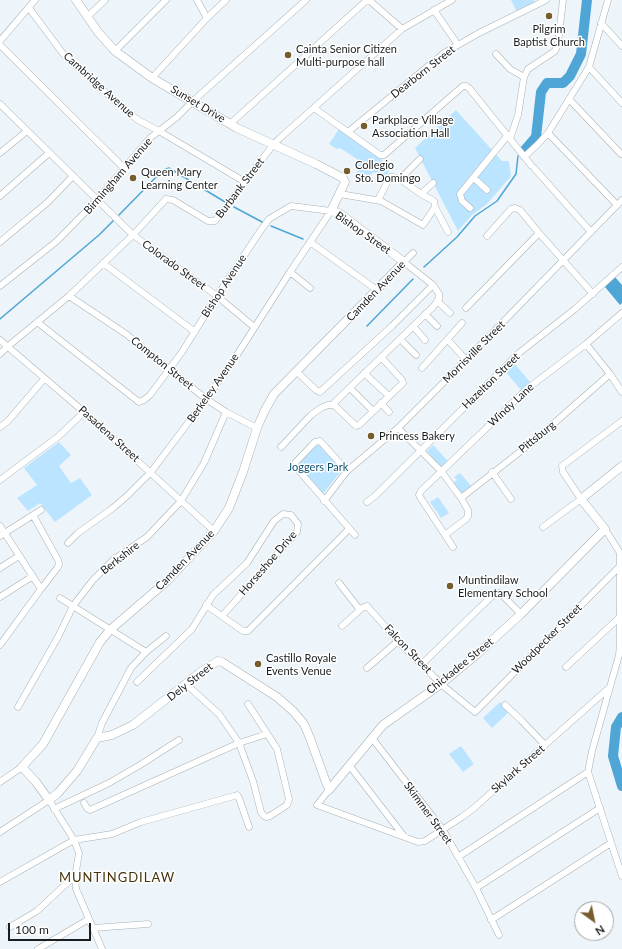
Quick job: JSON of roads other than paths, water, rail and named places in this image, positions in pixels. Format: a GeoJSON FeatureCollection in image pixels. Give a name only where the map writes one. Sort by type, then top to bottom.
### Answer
{"type":"FeatureCollection","features":[{"type":"Feature","properties":{"kind":"street"},"geometry":{"type":"LineString","coordinates":[[0,41],[35,0]]}},
{"type":"Feature","properties":{"kind":"street","name":"Sunset Drive"},"geometry":{"type":"LineString","coordinates":[[76,0],[115,50],[152,78],[230,124],[343,178],[345,182],[340,194]]}},
{"type":"Feature","properties":{"kind":"street"},"geometry":{"type":"LineString","coordinates":[[88,17],[105,0]]}},
{"type":"Feature","properties":{"kind":"street"},"geometry":{"type":"LineString","coordinates":[[115,50],[166,0]]}},
{"type":"Feature","properties":{"kind":"street"},"geometry":{"type":"LineString","coordinates":[[197,0],[207,18]]}},
{"type":"Feature","properties":{"kind":"street"},"geometry":{"type":"LineString","coordinates":[[152,78],[207,18],[226,0]]}},
{"type":"Feature","properties":{"kind":"street","name":"Birmingham Avenue"},"geometry":{"type":"LineString","coordinates":[[0,286],[57,241],[97,200],[150,138],[177,118],[193,101],[306,0]]}},
{"type":"Feature","properties":{"kind":"street"},"geometry":{"type":"LineString","coordinates":[[230,124],[368,0],[402,29]]}},
{"type":"Feature","properties":{"kind":"street","name":"Burbank Street"},"geometry":{"type":"LineString","coordinates":[[0,354],[69,296],[133,235],[166,200],[169,199],[176,202],[208,221],[216,221],[273,145],[402,29],[452,0]]}},
{"type":"Feature","properties":{"kind":"street","name":"Dearborn Street"},"geometry":{"type":"LineString","coordinates":[[348,132],[420,71],[444,53],[479,33],[546,0]]}},
{"type":"Feature","properties":{"kind":"street"},"geometry":{"type":"LineString","coordinates":[[470,208],[462,201],[460,194],[509,137],[518,115],[524,77],[528,69],[555,50],[558,43],[564,0]]}},
{"type":"Feature","properties":{"kind":"street"},"geometry":{"type":"LineString","coordinates":[[524,157],[548,133],[589,67],[608,0]]}},
{"type":"Feature","properties":{"kind":"street","name":"Cambridge Avenue"},"geometry":{"type":"LineString","coordinates":[[29,8],[64,56],[125,110],[138,120],[159,130],[244,182]]}},
{"type":"Feature","properties":{"kind":"street"},"geometry":{"type":"LineString","coordinates":[[434,10],[458,45]]}},
{"type":"Feature","properties":{"kind":"street"},"geometry":{"type":"LineString","coordinates":[[601,23],[622,46]]}},
{"type":"Feature","properties":{"kind":"street"},"geometry":{"type":"LineString","coordinates":[[0,45],[124,168]]}},
{"type":"Feature","properties":{"kind":"street"},"geometry":{"type":"LineString","coordinates":[[496,54],[510,69],[524,77]]}},
{"type":"Feature","properties":{"kind":"street"},"geometry":{"type":"LineString","coordinates":[[589,67],[622,103]]}},
{"type":"Feature","properties":{"kind":"street"},"geometry":{"type":"LineString","coordinates":[[314,108],[380,155],[384,155],[463,86],[469,88],[524,157],[591,232]]}},
{"type":"Feature","properties":{"kind":"street"},"geometry":{"type":"LineString","coordinates":[[569,99],[620,154]]}},
{"type":"Feature","properties":{"kind":"street","name":"Colorado Street"},"geometry":{"type":"LineString","coordinates":[[0,104],[133,235],[217,296],[254,327]]}},
{"type":"Feature","properties":{"kind":"street"},"geometry":{"type":"LineString","coordinates":[[0,153],[27,131]]}},
{"type":"Feature","properties":{"kind":"street"},"geometry":{"type":"LineString","coordinates":[[548,133],[617,205]]}},
{"type":"Feature","properties":{"kind":"street"},"geometry":{"type":"LineString","coordinates":[[0,196],[49,153]]}},
{"type":"Feature","properties":{"kind":"street"},"geometry":{"type":"LineString","coordinates":[[400,179],[420,160]]}},
{"type":"Feature","properties":{"kind":"street"},"geometry":{"type":"LineString","coordinates":[[0,242],[48,202],[73,176]]}},
{"type":"Feature","properties":{"kind":"street"},"geometry":{"type":"LineString","coordinates":[[378,200],[390,178],[393,176],[400,179],[434,201],[448,232]]}},
{"type":"Feature","properties":{"kind":"street"},"geometry":{"type":"LineString","coordinates":[[474,178],[487,190]]}},
{"type":"Feature","properties":{"kind":"street"},"geometry":{"type":"LineString","coordinates":[[421,194],[433,183]]}},
{"type":"Feature","properties":{"kind":"street"},"geometry":{"type":"LineString","coordinates":[[331,210],[340,194],[378,200],[423,225],[435,206]]}},
{"type":"Feature","properties":{"kind":"street","name":"Morrisville Street"},"geometry":{"type":"LineString","coordinates":[[324,501],[347,470],[398,428],[622,200]]}},
{"type":"Feature","properties":{"kind":"street","name":"Bishop Avenue"},"geometry":{"type":"LineString","coordinates":[[37,322],[139,402],[150,395],[169,370],[269,219],[291,206],[331,210]]}},
{"type":"Feature","properties":{"kind":"street"},"geometry":{"type":"LineString","coordinates":[[487,236],[511,209],[515,208],[520,210],[593,294]]}},
{"type":"Feature","properties":{"kind":"street","name":"Berkeley Avenue"},"geometry":{"type":"LineString","coordinates":[[68,543],[78,533],[113,508],[150,472],[206,400],[331,210]]}},
{"type":"Feature","properties":{"kind":"street","name":"Bishop Street"},"geometry":{"type":"LineString","coordinates":[[331,210],[339,213],[433,285]]}},
{"type":"Feature","properties":{"kind":"street"},"geometry":{"type":"LineString","coordinates":[[466,308],[539,233]]}},
{"type":"Feature","properties":{"kind":"street"},"geometry":{"type":"LineString","coordinates":[[310,242],[377,290]]}},
{"type":"Feature","properties":{"kind":"street","name":"Camden Avenue"},"geometry":{"type":"LineString","coordinates":[[0,782],[22,767],[43,744],[100,642],[110,630],[167,581],[214,531],[229,508],[243,472],[257,428],[269,401],[296,371],[413,252]]}},
{"type":"Feature","properties":{"kind":"street"},"geometry":{"type":"LineString","coordinates":[[103,263],[194,332]]}},
{"type":"Feature","properties":{"kind":"street","name":"Hazelton Street"},"geometry":{"type":"LineString","coordinates":[[367,502],[376,496],[420,450],[519,353],[593,294],[622,267]]}},
{"type":"Feature","properties":{"kind":"street"},"geometry":{"type":"LineString","coordinates":[[290,272],[310,288]]}},
{"type":"Feature","properties":{"kind":"street"},"geometry":{"type":"LineString","coordinates":[[296,371],[320,392],[392,326],[433,285],[439,294],[439,299],[334,403],[334,405]]}},
{"type":"Feature","properties":{"kind":"street","name":"Compton Street"},"geometry":{"type":"LineString","coordinates":[[69,296],[126,334],[206,400],[257,428]]}},
{"type":"Feature","properties":{"kind":"street"},"geometry":{"type":"LineString","coordinates":[[437,301],[450,313]]}},
{"type":"Feature","properties":{"kind":"street","name":"Windy Lane"},"geometry":{"type":"LineString","coordinates":[[445,535],[419,495],[421,491],[527,389],[586,344],[622,313]]}},
{"type":"Feature","properties":{"kind":"street"},"geometry":{"type":"LineString","coordinates":[[425,314],[437,326]]}},
{"type":"Feature","properties":{"kind":"street"},"geometry":{"type":"LineString","coordinates":[[422,368],[462,323]]}},
{"type":"Feature","properties":{"kind":"street"},"geometry":{"type":"LineString","coordinates":[[413,326],[425,340]]}},
{"type":"Feature","properties":{"kind":"street"},"geometry":{"type":"LineString","coordinates":[[400,339],[416,355]]}},
{"type":"Feature","properties":{"kind":"street","name":"Pasadena Street"},"geometry":{"type":"LineString","coordinates":[[0,340],[84,412],[214,531]]}},
{"type":"Feature","properties":{"kind":"street"},"geometry":{"type":"LineString","coordinates":[[448,340],[466,360]]}},
{"type":"Feature","properties":{"kind":"street"},"geometry":{"type":"LineString","coordinates":[[586,344],[622,392]]}},
{"type":"Feature","properties":{"kind":"street"},"geometry":{"type":"LineString","coordinates":[[281,447],[311,415],[328,405],[334,405],[357,426],[402,384],[403,381],[381,358]]}},
{"type":"Feature","properties":{"kind":"street"},"geometry":{"type":"LineString","coordinates":[[364,373],[389,396]]}},
{"type":"Feature","properties":{"kind":"street","name":"Pittsburg"},"geometry":{"type":"LineString","coordinates":[[461,498],[492,472],[535,440],[610,374]]}},
{"type":"Feature","properties":{"kind":"street"},"geometry":{"type":"LineString","coordinates":[[0,427],[8,421],[44,379]]}},
{"type":"Feature","properties":{"kind":"street"},"geometry":{"type":"LineString","coordinates":[[350,388],[373,411]]}},
{"type":"Feature","properties":{"kind":"street"},"geometry":{"type":"LineString","coordinates":[[381,403],[389,412]]}},
{"type":"Feature","properties":{"kind":"street"},"geometry":{"type":"LineString","coordinates":[[0,480],[59,436],[84,412]]}},
{"type":"Feature","properties":{"kind":"street","name":"Berkshire"},"geometry":{"type":"LineString","coordinates":[[18,707],[58,637],[73,606],[92,580],[113,560],[146,537],[182,501],[204,464],[226,412]]}},
{"type":"Feature","properties":{"kind":"street"},"geometry":{"type":"LineString","coordinates":[[622,420],[562,466],[563,472],[581,499],[605,529],[620,553],[621,616],[619,655],[592,750],[588,772],[622,876]]}},
{"type":"Feature","properties":{"kind":"street"},"geometry":{"type":"LineString","coordinates":[[398,428],[441,471],[468,510],[468,516],[445,535],[453,547]]}},
{"type":"Feature","properties":{"kind":"street"},"geometry":{"type":"LineString","coordinates":[[347,470],[320,441],[315,442],[295,462],[294,467],[355,535]]}},
{"type":"Feature","properties":{"kind":"street"},"geometry":{"type":"LineString","coordinates":[[543,527],[622,466]]}},
{"type":"Feature","properties":{"kind":"street"},"geometry":{"type":"LineString","coordinates":[[492,472],[511,499]]}},
{"type":"Feature","properties":{"kind":"street"},"geometry":{"type":"LineString","coordinates":[[2,535],[41,510]]}},
{"type":"Feature","properties":{"kind":"street","name":"Horseshoe Drive"},"geometry":{"type":"LineString","coordinates":[[137,682],[192,628],[206,605],[221,587],[247,563],[274,521],[283,514],[291,515],[298,524],[297,532],[222,616]]}},
{"type":"Feature","properties":{"kind":"street"},"geometry":{"type":"LineString","coordinates":[[1,641],[58,567],[58,560],[33,515]]}},
{"type":"Feature","properties":{"kind":"street"},"geometry":{"type":"LineString","coordinates":[[0,526],[2,535],[19,556],[41,589]]}},
{"type":"Feature","properties":{"kind":"street"},"geometry":{"type":"LineString","coordinates":[[206,605],[246,632],[252,628],[349,529]]}},
{"type":"Feature","properties":{"kind":"street","name":"Chickadee Street"},"geometry":{"type":"LineString","coordinates":[[403,836],[317,805],[328,787],[384,725],[441,684],[521,614],[605,529]]}},
{"type":"Feature","properties":{"kind":"street"},"geometry":{"type":"LineString","coordinates":[[0,568],[19,556]]}},
{"type":"Feature","properties":{"kind":"street","name":"Woodpecker Street"},"geometry":{"type":"LineString","coordinates":[[475,712],[620,566]]}},
{"type":"Feature","properties":{"kind":"street"},"geometry":{"type":"LineString","coordinates":[[0,597],[32,576]]}},
{"type":"Feature","properties":{"kind":"street"},"geometry":{"type":"LineString","coordinates":[[339,583],[360,610],[342,626]]}},
{"type":"Feature","properties":{"kind":"street"},"geometry":{"type":"LineString","coordinates":[[422,664],[495,593],[500,593],[521,614]]}},
{"type":"Feature","properties":{"kind":"street"},"geometry":{"type":"LineString","coordinates":[[60,598],[146,652]]}},
{"type":"Feature","properties":{"kind":"street","name":"Falcon Street"},"geometry":{"type":"LineString","coordinates":[[360,610],[366,606],[369,608],[398,641],[441,684],[475,712]]}},
{"type":"Feature","properties":{"kind":"street"},"geometry":{"type":"LineString","coordinates":[[566,668],[621,616]]}},
{"type":"Feature","properties":{"kind":"street"},"geometry":{"type":"LineString","coordinates":[[0,832],[58,793],[77,771],[97,738],[102,723],[125,677],[146,652],[166,636]]}},
{"type":"Feature","properties":{"kind":"street"},"geometry":{"type":"LineString","coordinates":[[367,668],[398,641]]}},
{"type":"Feature","properties":{"kind":"street","name":"Dely Street"},"geometry":{"type":"LineString","coordinates":[[97,738],[112,735],[132,725],[202,671],[215,662],[220,661],[277,697],[293,711],[304,724],[317,754],[328,787]]}},
{"type":"Feature","properties":{"kind":"street"},"geometry":{"type":"LineString","coordinates":[[186,684],[219,714],[239,743],[253,781],[261,812],[266,817],[287,805],[289,800],[277,749],[248,704]]}},
{"type":"Feature","properties":{"kind":"street","name":"Skylark Street"},"geometry":{"type":"LineString","coordinates":[[403,836],[418,842],[422,842],[443,830],[474,808],[609,688]]}},
{"type":"Feature","properties":{"kind":"street"},"geometry":{"type":"LineString","coordinates":[[505,705],[545,745]]}},
{"type":"Feature","properties":{"kind":"street"},"geometry":{"type":"LineString","coordinates":[[84,803],[90,810],[239,743],[267,734]]}},
{"type":"Feature","properties":{"kind":"street","name":"Skimmer Street"},"geometry":{"type":"LineString","coordinates":[[372,738],[443,830],[476,888],[499,935]]}},
{"type":"Feature","properties":{"kind":"street"},"geometry":{"type":"LineString","coordinates":[[54,808],[121,776],[179,740]]}},
{"type":"Feature","properties":{"kind":"street"},"geometry":{"type":"LineString","coordinates":[[349,765],[403,836]]}},
{"type":"Feature","properties":{"kind":"street"},"geometry":{"type":"LineString","coordinates":[[22,767],[36,782],[49,800],[74,840],[79,853],[75,877],[76,888],[102,949]]}},
{"type":"Feature","properties":{"kind":"street"},"geometry":{"type":"LineString","coordinates":[[458,857],[588,772]]}},
{"type":"Feature","properties":{"kind":"street"},"geometry":{"type":"LineString","coordinates":[[0,882],[74,840],[112,834],[141,822],[234,796],[239,798],[250,827]]}},
{"type":"Feature","properties":{"kind":"street"},"geometry":{"type":"LineString","coordinates":[[476,888],[600,808]]}},
{"type":"Feature","properties":{"kind":"street"},"geometry":{"type":"LineString","coordinates":[[491,920],[611,843]]}},
{"type":"Feature","properties":{"kind":"street"},"geometry":{"type":"LineString","coordinates":[[10,928],[37,911],[66,883],[75,877]]}},
{"type":"Feature","properties":{"kind":"street"},"geometry":{"type":"LineString","coordinates":[[38,949],[89,919]]}},
{"type":"Feature","properties":{"kind":"street"},"geometry":{"type":"LineString","coordinates":[[93,928],[148,924]]}},
{"type":"Feature","properties":{"kind":"water"},"geometry":{"type":"Polygon","coordinates":[[[615,277],[622,285],[622,303],[620,305],[605,287],[615,277]]]}},
{"type":"Feature","properties":{"kind":"waterway"},"geometry":{"type":"LineString","coordinates":[[525,150],[536,137],[541,92],[547,83],[563,83],[570,76],[581,54],[587,0]]}},
{"type":"Feature","properties":{"kind":"waterway"},"geometry":{"type":"LineString","coordinates":[[424,267],[457,237],[475,216],[497,201],[516,174],[518,156]]}},
{"type":"Feature","properties":{"kind":"waterway"},"geometry":{"type":"LineString","coordinates":[[119,215],[163,170],[169,168],[225,202]]}},
{"type":"Feature","properties":{"kind":"waterway"},"geometry":{"type":"LineString","coordinates":[[234,207],[264,223]]}},
{"type":"Feature","properties":{"kind":"waterway"},"geometry":{"type":"LineString","coordinates":[[0,319],[99,235],[114,220]]}},
{"type":"Feature","properties":{"kind":"waterway"},"geometry":{"type":"LineString","coordinates":[[271,226],[303,239]]}},
{"type":"Feature","properties":{"kind":"waterway"},"geometry":{"type":"LineString","coordinates":[[367,326],[413,279]]}},
{"type":"Feature","properties":{"kind":"waterway"},"geometry":{"type":"LineString","coordinates":[[622,717],[616,727],[613,756],[622,786]]}},
{"type":"Feature","properties":{"kind":"place","name":"Pilgrim Baptist Church"},"geometry":{"type":"Point","coordinates":[549,16]}},
{"type":"Feature","properties":{"kind":"place","name":"Cainta Senior Citizen Multi-purpose hall"},"geometry":{"type":"Point","coordinates":[288,55]}},
{"type":"Feature","properties":{"kind":"place","name":"Parkplace Village Association Hall"},"geometry":{"type":"Point","coordinates":[364,126]}},
{"type":"Feature","properties":{"kind":"place","name":"Collegio Sto. Domingo"},"geometry":{"type":"Point","coordinates":[347,171]}},
{"type":"Feature","properties":{"kind":"place","name":"Queen Mary Learning Center"},"geometry":{"type":"Point","coordinates":[133,178]}},
{"type":"Feature","properties":{"kind":"place","name":"Princess Bakery"},"geometry":{"type":"Point","coordinates":[371,436]}},
{"type":"Feature","properties":{"kind":"place","name":"Muntindilaw Elementary School"},"geometry":{"type":"Point","coordinates":[450,586]}},
{"type":"Feature","properties":{"kind":"place","name":"Castillo Royale Events Venue"},"geometry":{"type":"Point","coordinates":[258,664]}},
{"type":"Feature","properties":{"kind":"district","name":"MUNTINGDILAW"},"geometry":{"type":"Point","coordinates":[117,878]}},
{"type":"Feature","properties":{"kind":"park label","name":"Joggers Park"},"geometry":{"type":"Point","coordinates":[318,467]}}]}
